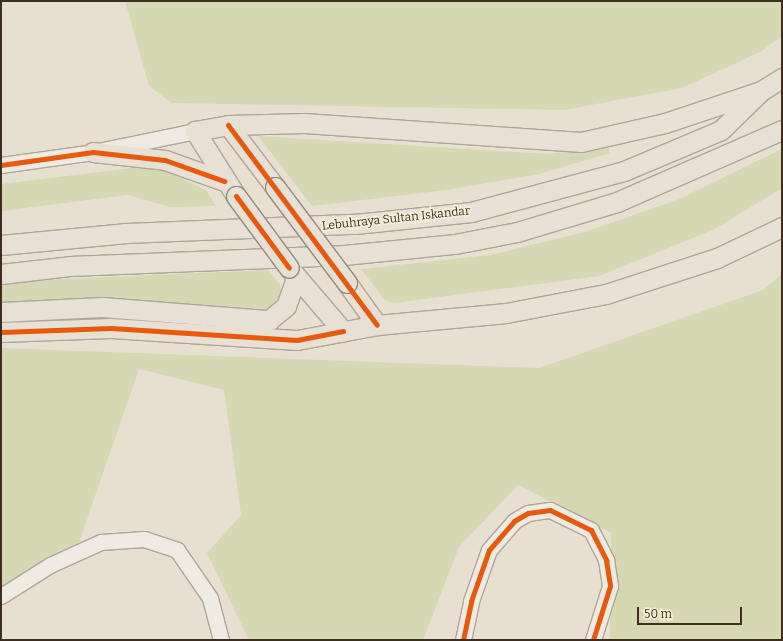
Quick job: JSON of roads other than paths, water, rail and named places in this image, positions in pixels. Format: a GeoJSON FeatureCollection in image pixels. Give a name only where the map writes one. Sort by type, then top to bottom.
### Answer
{"type":"FeatureCollection","features":[{"type":"Feature","properties":{"kind":"main road","name":"Lebuhraya Sultan Iskandar"},"geometry":{"type":"LineString","coordinates":[[1,245],[126,232],[354,224],[471,212],[624,171],[669,153],[721,130],[761,91],[782,78]]}},
{"type":"Feature","properties":{"kind":"main road"},"geometry":{"type":"LineString","coordinates":[[343,331],[292,273],[224,181],[195,131],[228,125],[304,123],[581,142],[665,123],[761,91]]}},
{"type":"Feature","properties":{"kind":"main road"},"geometry":{"type":"LineString","coordinates":[[228,125],[347,282],[377,325]]}},
{"type":"Feature","properties":{"kind":"main road"},"geometry":{"type":"LineString","coordinates":[[1,274],[70,266],[344,255],[455,244],[517,232],[617,202],[782,130]]}},
{"type":"Feature","properties":{"kind":"main road"},"geometry":{"type":"LineString","coordinates":[[93,152],[165,160],[224,181]]}},
{"type":"Feature","properties":{"kind":"main road"},"geometry":{"type":"LineString","coordinates":[[1,332],[112,328],[297,340],[377,325],[506,313],[606,294],[717,258],[782,227]]}},
{"type":"Feature","properties":{"kind":"main road"},"geometry":{"type":"LineString","coordinates":[[1,312],[102,307],[269,320],[286,306],[292,273]]}},
{"type":"Feature","properties":{"kind":"street"},"geometry":{"type":"LineString","coordinates":[[1,165],[93,152],[195,131]]}},
{"type":"Feature","properties":{"kind":"street"},"geometry":{"type":"LineString","coordinates":[[463,640],[471,601],[489,550],[514,521],[528,513],[550,510],[591,530],[606,560],[610,586],[593,640]]}},
{"type":"Feature","properties":{"kind":"street"},"geometry":{"type":"LineString","coordinates":[[1,596],[50,565],[101,542],[144,539],[176,550],[210,598],[220,640]]}}]}
